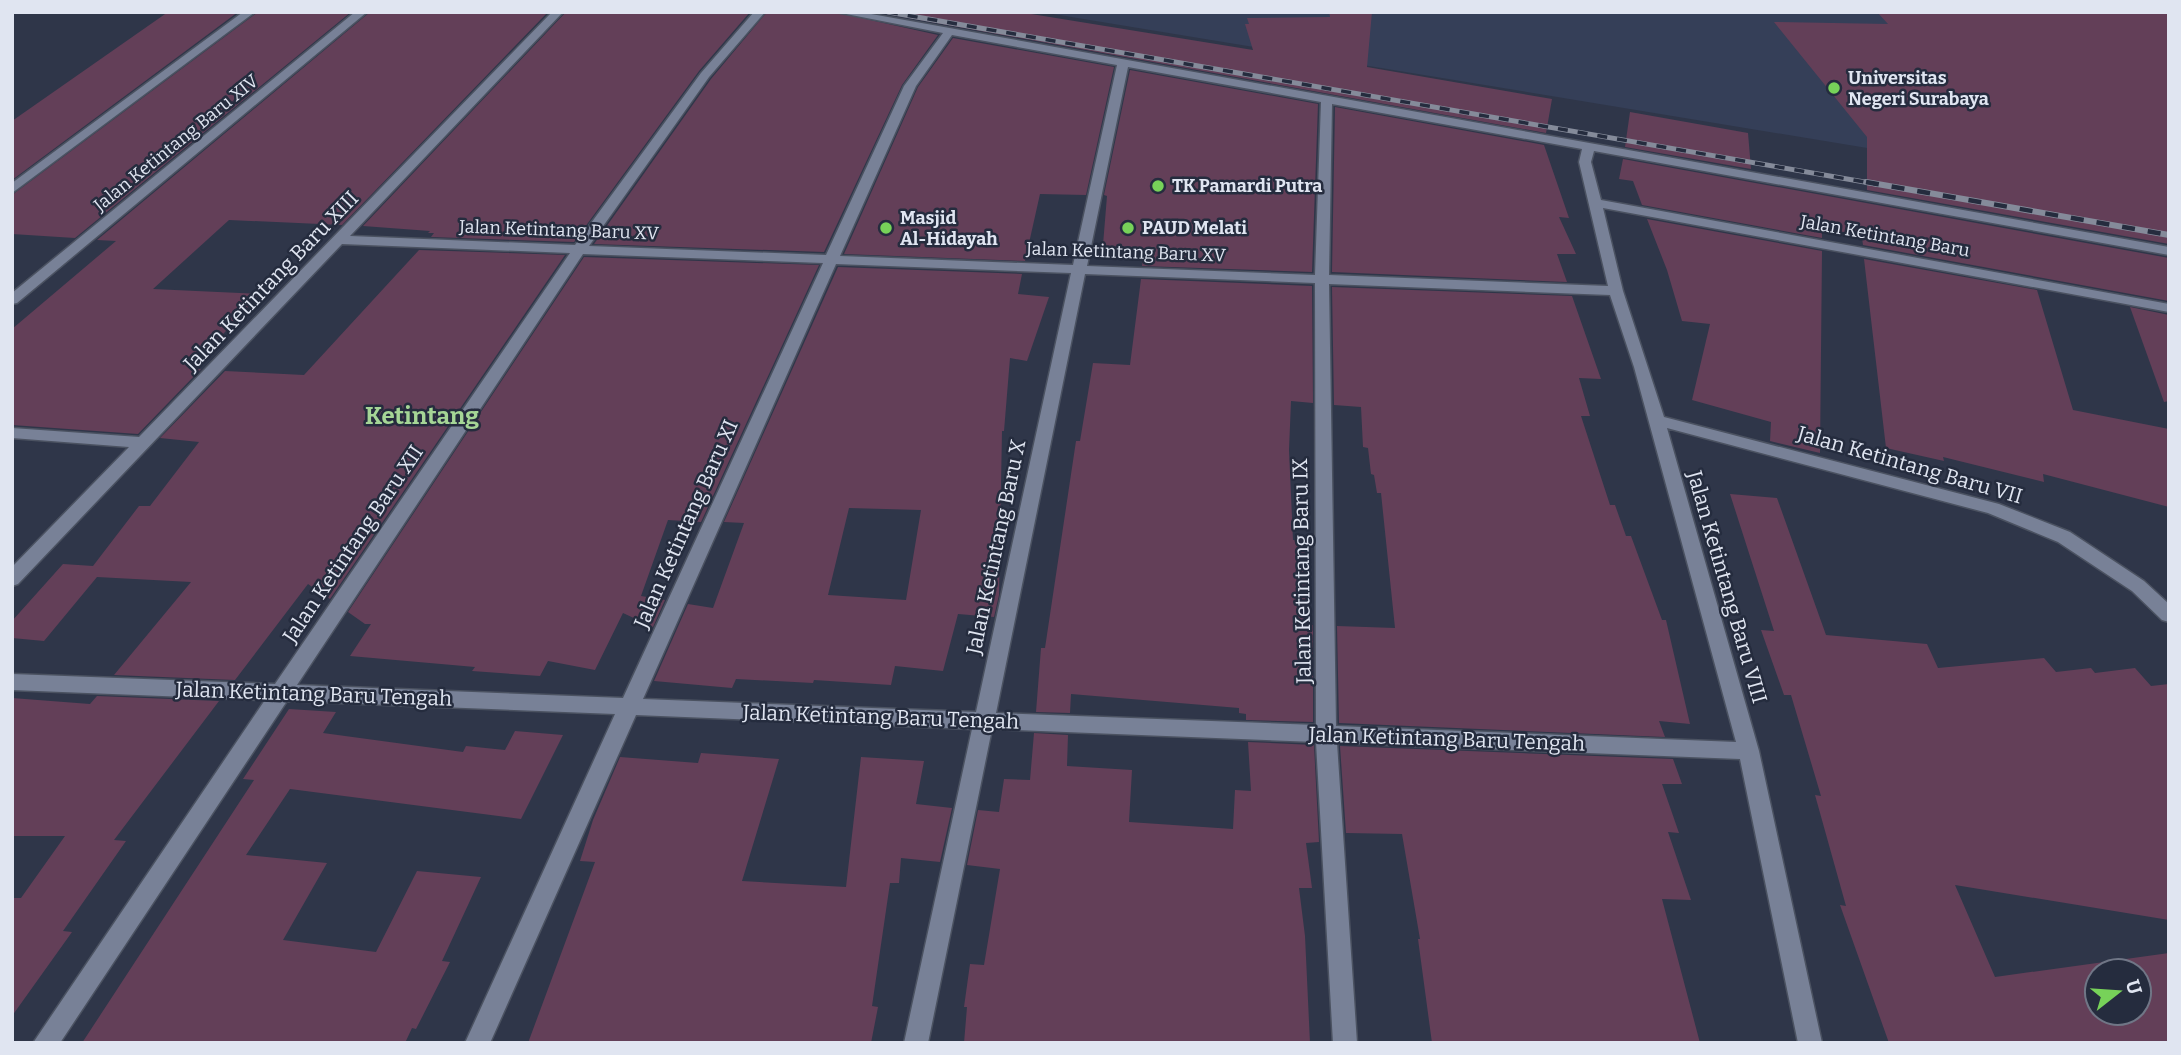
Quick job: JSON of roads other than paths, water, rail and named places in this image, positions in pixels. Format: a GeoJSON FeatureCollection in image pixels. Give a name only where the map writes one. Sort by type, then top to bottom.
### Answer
{"type":"FeatureCollection","features":[{"type":"Feature","properties":{"kind":"street"},"geometry":{"type":"LineString","coordinates":[[12,189],[250,12]]}},
{"type":"Feature","properties":{"kind":"street","name":"Jalan Ketintang Baru XIV"},"geometry":{"type":"LineString","coordinates":[[12,300],[362,12]]}},
{"type":"Feature","properties":{"kind":"street","name":"Jalan Ketintang Baru XIII"},"geometry":{"type":"LineString","coordinates":[[12,579],[558,12]]}},
{"type":"Feature","properties":{"kind":"street","name":"Jalan Ketintang Baru XII"},"geometry":{"type":"LineString","coordinates":[[45,1043],[579,250],[705,75],[760,12]]}},
{"type":"Feature","properties":{"kind":"street"},"geometry":{"type":"LineString","coordinates":[[841,12],[2169,251]]}},
{"type":"Feature","properties":{"kind":"street","name":"Jalan Ketintang Baru XI"},"geometry":{"type":"LineString","coordinates":[[477,1043],[910,86],[950,31]]}},
{"type":"Feature","properties":{"kind":"street","name":"Jalan Ketintang Baru X"},"geometry":{"type":"LineString","coordinates":[[916,1043],[1123,62]]}},
{"type":"Feature","properties":{"kind":"street","name":"Jalan Ketintang Baru IX"},"geometry":{"type":"LineString","coordinates":[[1326,99],[1328,114],[1322,279],[1326,734],[1345,1043]]}},
{"type":"Feature","properties":{"kind":"street","name":"Jalan Ketintang Baru VIII"},"geometry":{"type":"LineString","coordinates":[[1590,147],[1585,162],[1616,291],[1656,420],[1749,751],[1810,1043]]}},
{"type":"Feature","properties":{"kind":"street","name":"Jalan Ketintang Baru"},"geometry":{"type":"LineString","coordinates":[[1595,203],[2169,308]]}},
{"type":"Feature","properties":{"kind":"street","name":"Jalan Ketintang Baru XV"},"geometry":{"type":"LineString","coordinates":[[340,240],[1616,291]]}},
{"type":"Feature","properties":{"kind":"street","name":"Jalan Ketintang Baru VII"},"geometry":{"type":"LineString","coordinates":[[1656,420],[1993,508],[2064,537],[2138,586],[2169,615]]}},
{"type":"Feature","properties":{"kind":"street"},"geometry":{"type":"LineString","coordinates":[[12,433],[143,443]]}},
{"type":"Feature","properties":{"kind":"street","name":"Jalan Ketintang Baru Tengah"},"geometry":{"type":"LineString","coordinates":[[12,682],[1749,751]]}},
{"type":"Feature","properties":{"kind":"railway"},"geometry":{"type":"LineString","coordinates":[[888,12],[1876,184]]}},
{"type":"Feature","properties":{"kind":"railway"},"geometry":{"type":"LineString","coordinates":[[1866,182],[2169,235]]}},
{"type":"Feature","properties":{"kind":"place","name":"Universitas Negeri Surabaya"},"geometry":{"type":"Point","coordinates":[1834,88]}},
{"type":"Feature","properties":{"kind":"place","name":"TK Pamardi Putra"},"geometry":{"type":"Point","coordinates":[1158,186]}},
{"type":"Feature","properties":{"kind":"place","name":"Masjid Al-Hidayah"},"geometry":{"type":"Point","coordinates":[886,228]}},
{"type":"Feature","properties":{"kind":"place","name":"PAUD Melati"},"geometry":{"type":"Point","coordinates":[1128,228]}},
{"type":"Feature","properties":{"kind":"district","name":"Ketintang"},"geometry":{"type":"Point","coordinates":[422,416]}}]}
